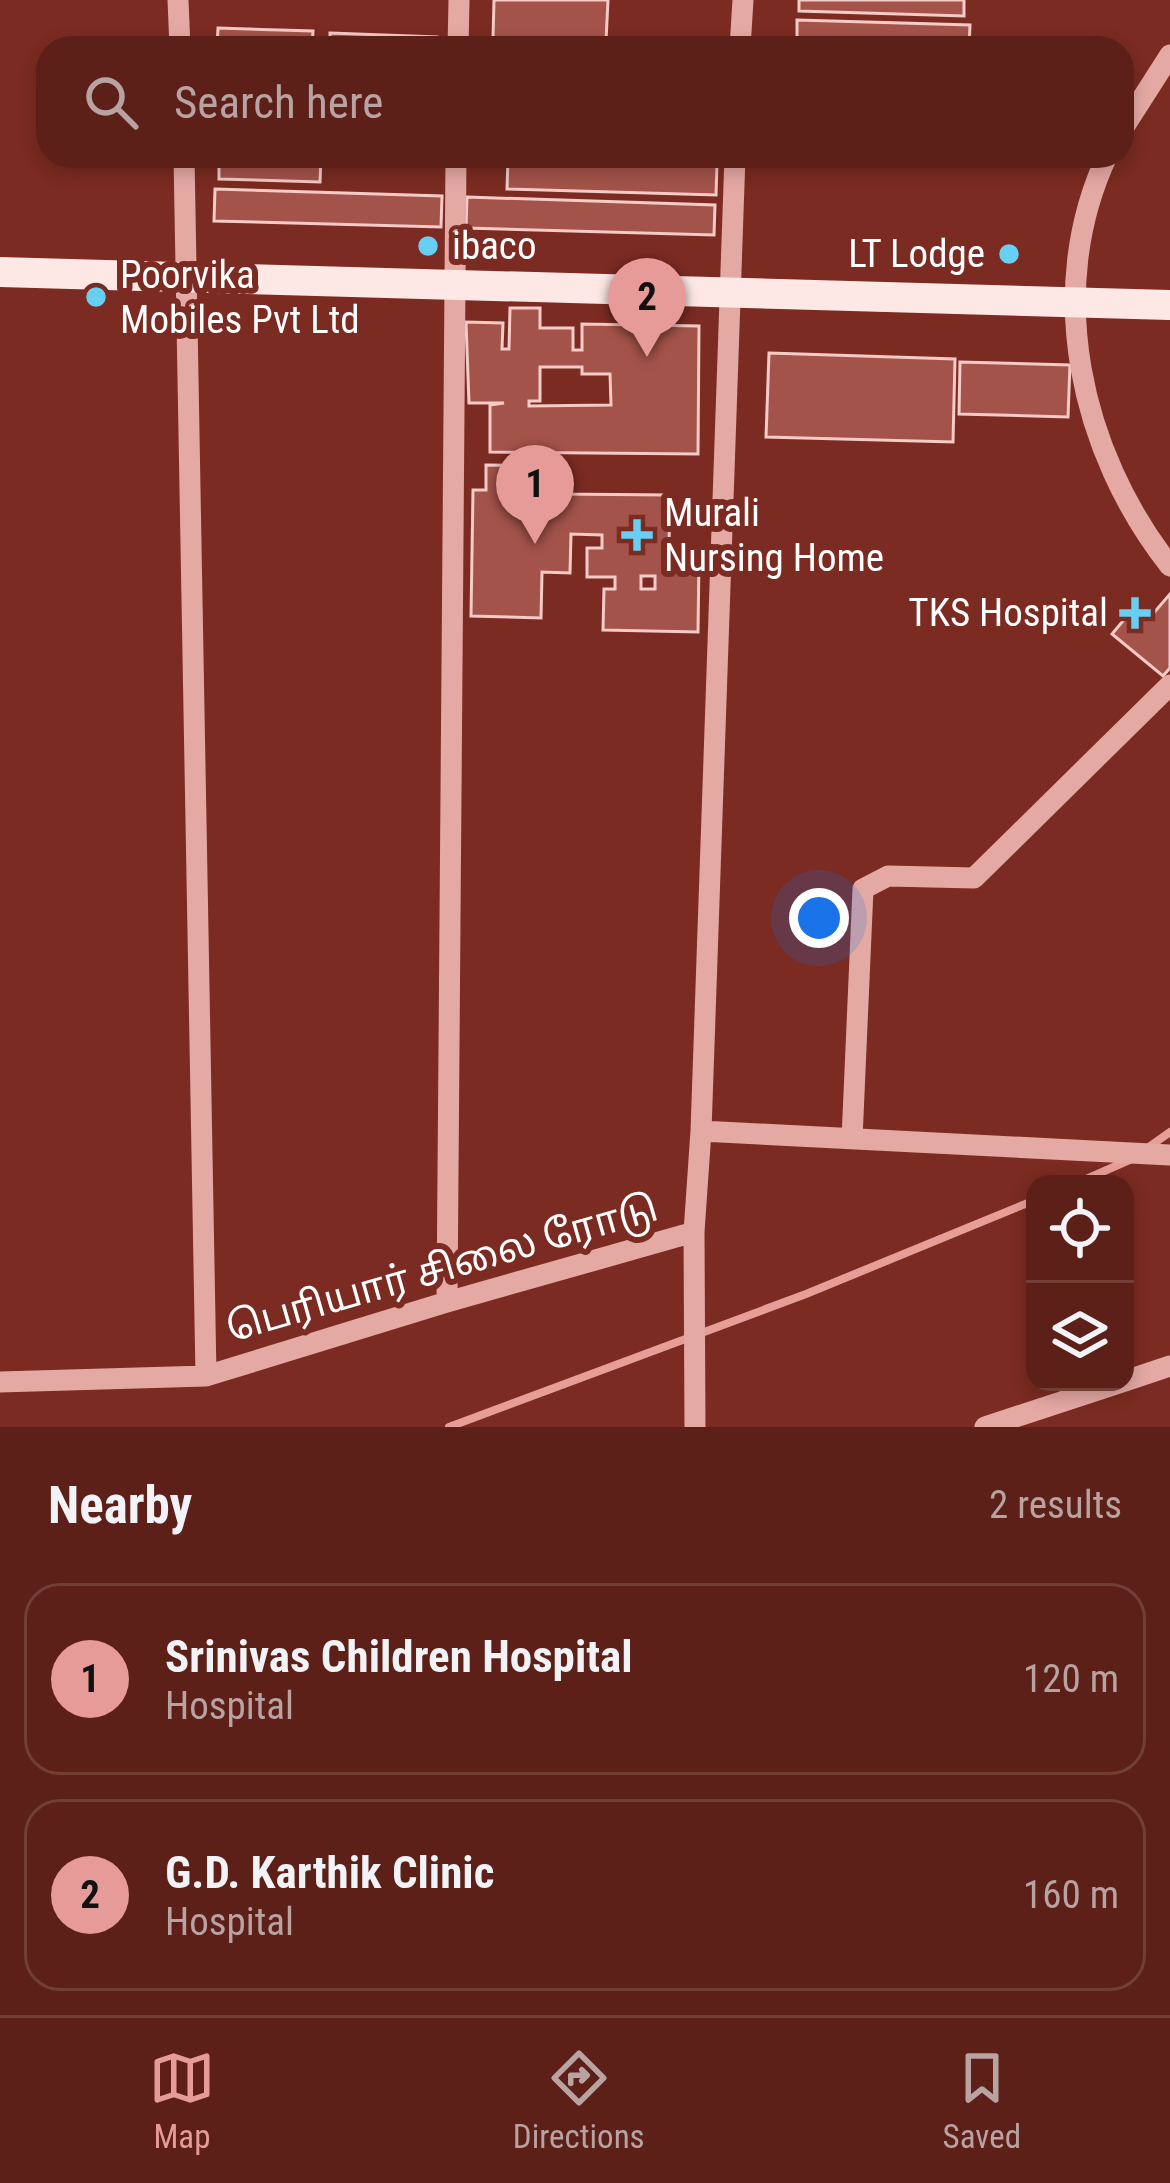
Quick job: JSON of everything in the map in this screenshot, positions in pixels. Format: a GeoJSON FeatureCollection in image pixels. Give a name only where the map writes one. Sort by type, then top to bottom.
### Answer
{"type":"FeatureCollection","features":[{"type":"Feature","properties":{"kind":"main road"},"geometry":{"type":"LineString","coordinates":[[0,272],[1170,304]]}},
{"type":"Feature","properties":{"kind":"street"},"geometry":{"type":"LineString","coordinates":[[178,0],[180,36]]}},
{"type":"Feature","properties":{"kind":"street"},"geometry":{"type":"LineString","coordinates":[[458,36],[459,0]]}},
{"type":"Feature","properties":{"kind":"street"},"geometry":{"type":"LineString","coordinates":[[740,36],[742,0]]}},
{"type":"Feature","properties":{"kind":"street"},"geometry":{"type":"LineString","coordinates":[[1134,111],[1170,55]]}},
{"type":"Feature","properties":{"kind":"street"},"geometry":{"type":"LineString","coordinates":[[184,168],[206,1376]]}},
{"type":"Feature","properties":{"kind":"street"},"geometry":{"type":"LineString","coordinates":[[447,1302],[457,168]]}},
{"type":"Feature","properties":{"kind":"street","name":"பெரியார் சிலை ரோடு"},"geometry":{"type":"LineString","coordinates":[[0,1382],[206,1376],[694,1232],[734,168]]}},
{"type":"Feature","properties":{"kind":"street"},"geometry":{"type":"LineString","coordinates":[[1103,168],[1080,234],[1073,303],[1082,386],[1123,491],[1170,566]]}},
{"type":"Feature","properties":{"kind":"street"},"geometry":{"type":"LineString","coordinates":[[852,1139],[863,889],[888,876],[974,878],[1170,685]]}},
{"type":"Feature","properties":{"kind":"street"},"geometry":{"type":"LineString","coordinates":[[700,1131],[1170,1155]]}},
{"type":"Feature","properties":{"kind":"street"},"geometry":{"type":"LineString","coordinates":[[694,1232],[695,1427]]}},
{"type":"Feature","properties":{"kind":"street"},"geometry":{"type":"LineString","coordinates":[[1134,1378],[1170,1366]]}},
{"type":"Feature","properties":{"kind":"street"},"geometry":{"type":"LineString","coordinates":[[985,1427],[1031,1419],[1101,1391]]}},
{"type":"Feature","properties":{"kind":"building"},"geometry":{"type":"Polygon","coordinates":[[[494,0],[608,0],[606,36],[493,36],[494,0]]]}},
{"type":"Feature","properties":{"kind":"building"},"geometry":{"type":"Polygon","coordinates":[[[799,0],[964,0],[964,16],[799,11],[799,0]]]}},
{"type":"Feature","properties":{"kind":"building"},"geometry":{"type":"Polygon","coordinates":[[[797,20],[970,25],[970,36],[797,36],[797,20]]]}},
{"type":"Feature","properties":{"kind":"building"},"geometry":{"type":"Polygon","coordinates":[[[218,28],[313,31],[313,36],[218,36],[218,28]]]}},
{"type":"Feature","properties":{"kind":"building"},"geometry":{"type":"Polygon","coordinates":[[[330,33],[410,36],[330,36],[330,33]]]}},
{"type":"Feature","properties":{"kind":"building"},"geometry":{"type":"Polygon","coordinates":[[[219,168],[321,168],[320,182],[219,179],[219,168]]]}},
{"type":"Feature","properties":{"kind":"building"},"geometry":{"type":"Polygon","coordinates":[[[508,168],[717,168],[716,195],[507,189],[508,168]]]}},
{"type":"Feature","properties":{"kind":"building"},"geometry":{"type":"Polygon","coordinates":[[[215,189],[442,196],[441,227],[214,221],[215,189]]]}},
{"type":"Feature","properties":{"kind":"building"},"geometry":{"type":"Polygon","coordinates":[[[467,197],[715,205],[714,235],[466,228],[467,197]]]}},
{"type":"Feature","properties":{"kind":"building"},"geometry":{"type":"Polygon","coordinates":[[[510,308],[540,308],[540,328],[573,328],[573,350],[582,350],[582,324],[699,326],[698,454],[490,452],[490,405],[504,403],[469,403],[466,322],[503,323],[502,349],[509,349],[510,308]],[[540,367],[540,401],[529,401],[529,406],[611,405],[610,374],[582,374],[582,367],[540,367]]]}},
{"type":"Feature","properties":{"kind":"building"},"geometry":{"type":"Polygon","coordinates":[[[769,353],[955,359],[953,442],[766,437],[769,353]]]}},
{"type":"Feature","properties":{"kind":"building"},"geometry":{"type":"Polygon","coordinates":[[[960,362],[1070,365],[1068,417],[959,414],[960,362]]]}},
{"type":"Feature","properties":{"kind":"building"},"geometry":{"type":"Polygon","coordinates":[[[486,465],[557,466],[557,494],[670,495],[669,546],[685,547],[684,559],[699,559],[698,632],[603,630],[604,589],[615,589],[615,577],[587,577],[587,548],[602,548],[602,535],[571,534],[570,573],[542,572],[541,618],[471,616],[473,490],[486,490],[486,465]],[[641,576],[641,589],[655,589],[655,576],[641,576]]]}},
{"type":"Feature","properties":{"kind":"building"},"geometry":{"type":"Polygon","coordinates":[[[1170,594],[1170,668],[1163,676],[1112,634],[1138,603],[1152,615],[1170,594]]]}},
{"type":"Feature","properties":{"kind":"waterway"},"geometry":{"type":"LineString","coordinates":[[1146,1149],[1170,1132]]}},
{"type":"Feature","properties":{"kind":"waterway"},"geometry":{"type":"LineString","coordinates":[[1095,1175],[1134,1158]]}},
{"type":"Feature","properties":{"kind":"waterway"},"geometry":{"type":"LineString","coordinates":[[449,1427],[806,1294],[1026,1204]]}},
{"type":"Feature","properties":{"kind":"place","name":"ibaco"},"geometry":{"type":"Point","coordinates":[428,246]}},
{"type":"Feature","properties":{"kind":"place","name":"LT Lodge"},"geometry":{"type":"Point","coordinates":[1009,254]}},
{"type":"Feature","properties":{"kind":"place","name":"Poorvika Mobiles Pvt Ltd"},"geometry":{"type":"Point","coordinates":[96,297]}},
{"type":"Feature","properties":{"kind":"place","name":"G.D. Karthik Clinic"},"geometry":{"type":"Point","coordinates":[647,357]}},
{"type":"Feature","properties":{"kind":"place","name":"Murali Nursing Home"},"geometry":{"type":"Point","coordinates":[637,535]}},
{"type":"Feature","properties":{"kind":"place","name":"Srinivas Children Hospital"},"geometry":{"type":"Point","coordinates":[535,544]}},
{"type":"Feature","properties":{"kind":"place","name":"TKS Hospital"},"geometry":{"type":"Point","coordinates":[1135,613]}}]}
